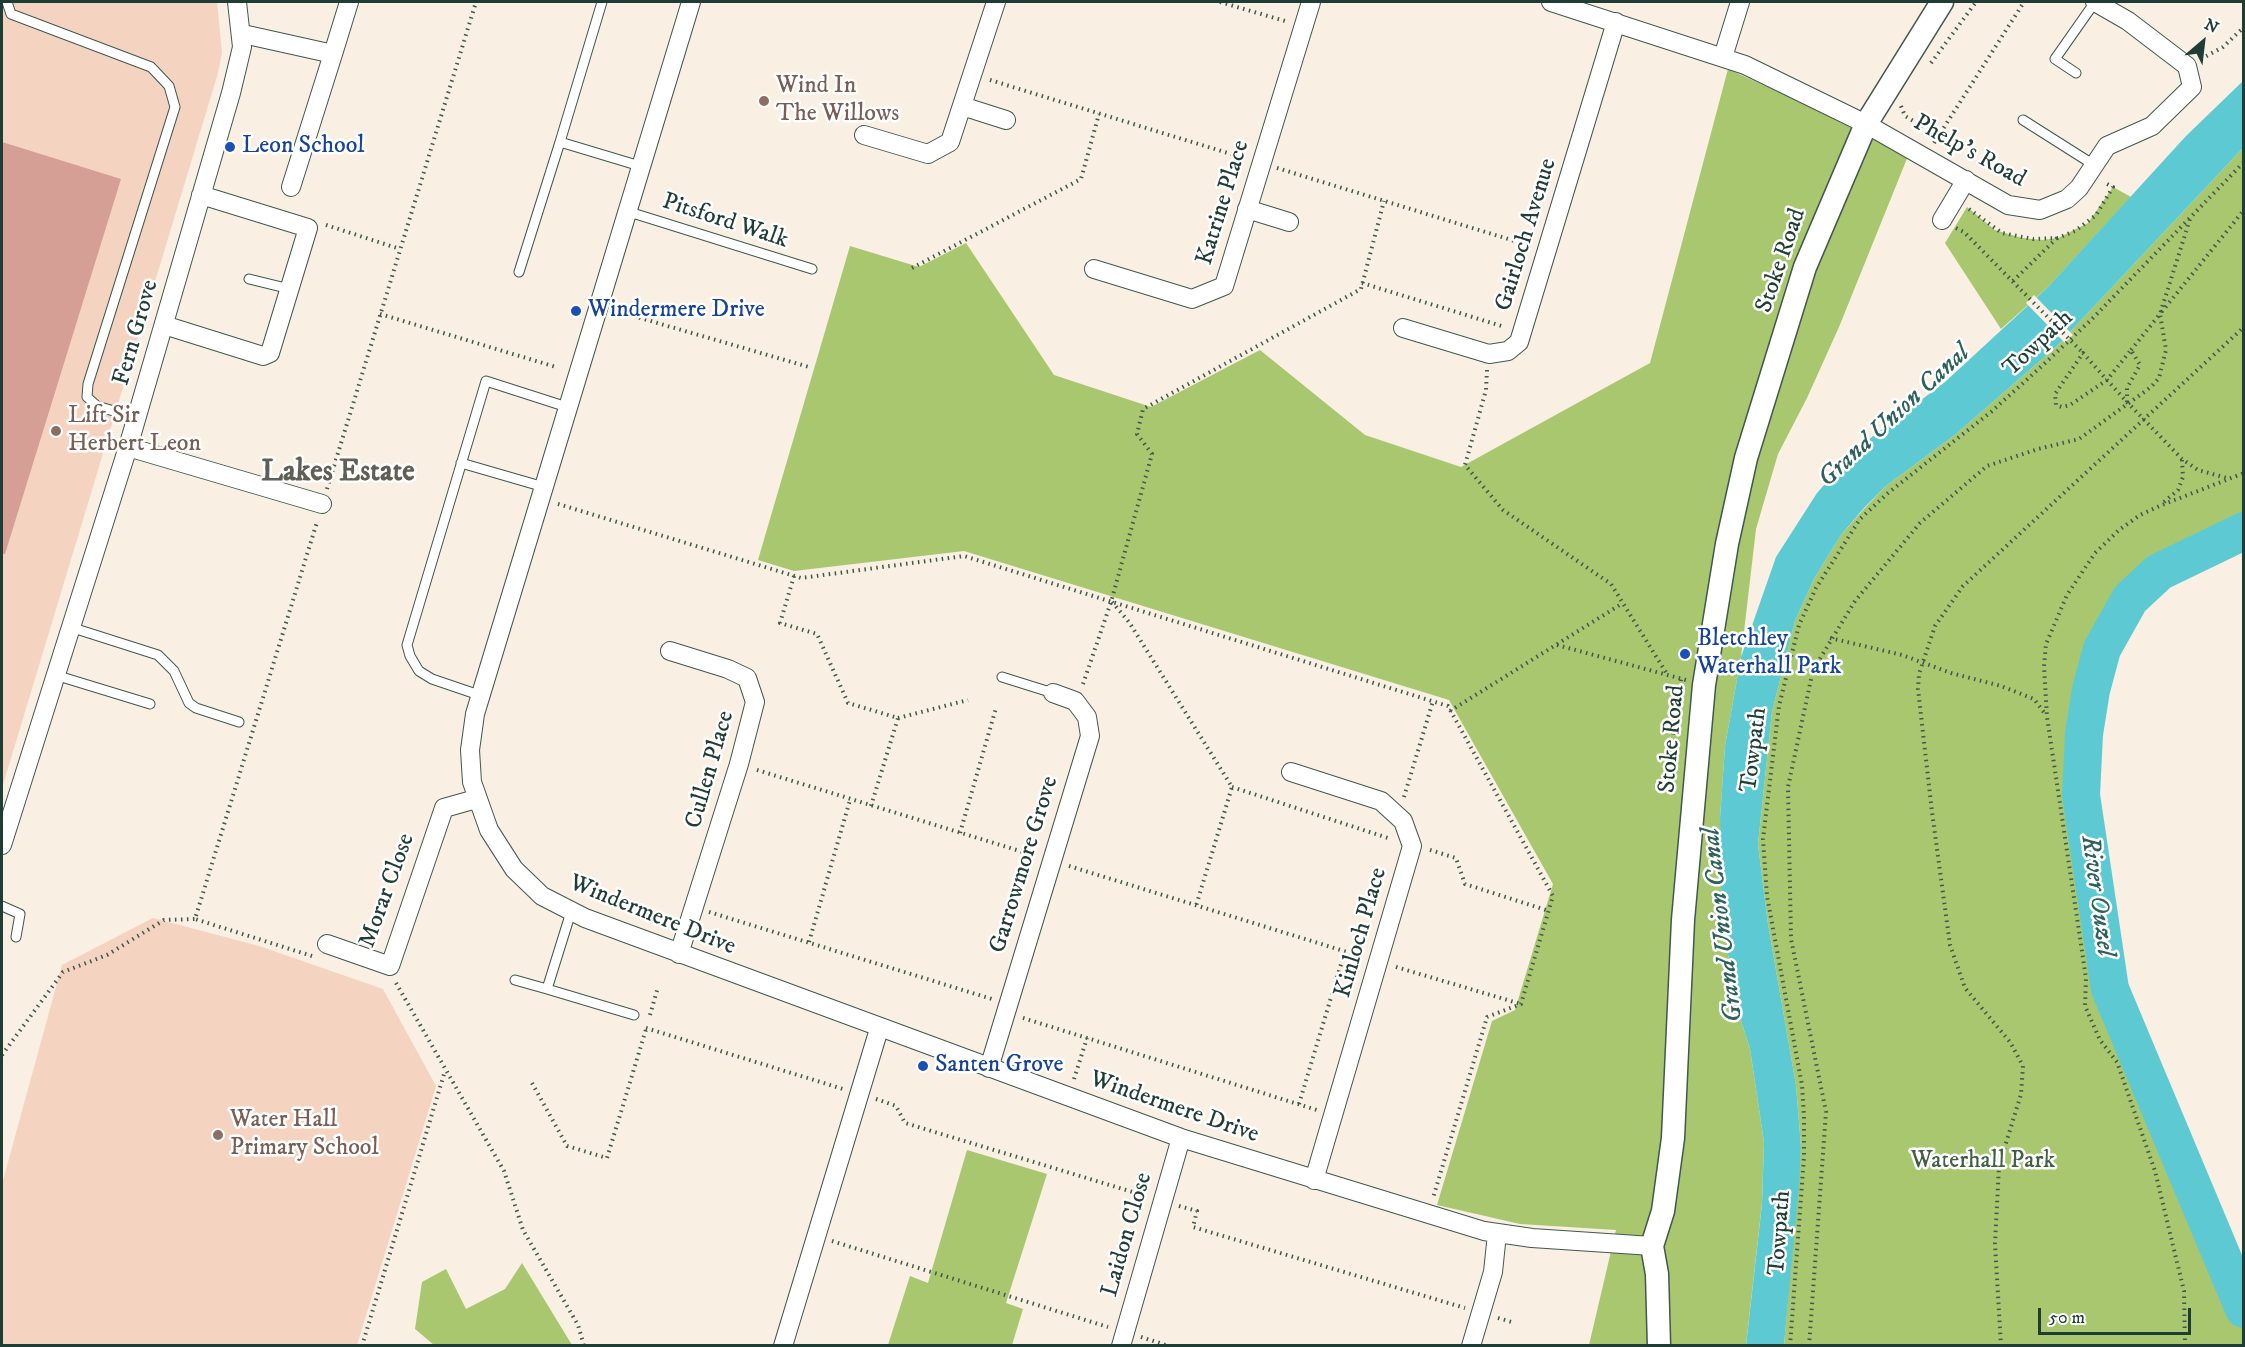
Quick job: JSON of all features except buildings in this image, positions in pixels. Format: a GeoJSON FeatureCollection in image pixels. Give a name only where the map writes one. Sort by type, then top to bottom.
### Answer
{"type":"FeatureCollection","features":[{"type":"Feature","properties":{"kind":"street","name":"Fern Grove"},"geometry":{"type":"LineString","coordinates":[[2,845],[128,447],[241,58],[243,34],[237,2]]}},
{"type":"Feature","properties":{"kind":"street"},"geometry":{"type":"LineString","coordinates":[[291,187],[349,2]]}},
{"type":"Feature","properties":{"kind":"street","name":"Windermere Drive"},"geometry":{"type":"LineString","coordinates":[[691,2],[479,695],[470,750],[472,782],[476,799],[493,838],[518,874],[542,896],[571,912],[879,1029],[1180,1138],[1428,1215],[1497,1234],[1652,1245]]}},
{"type":"Feature","properties":{"kind":"street"},"geometry":{"type":"LineString","coordinates":[[864,135],[928,154],[950,142],[996,2]]}},
{"type":"Feature","properties":{"kind":"street","name":"Katrine Place"},"geometry":{"type":"LineString","coordinates":[[1094,269],[1192,299],[1224,286],[1311,2]]}},
{"type":"Feature","properties":{"kind":"street"},"geometry":{"type":"LineString","coordinates":[[1551,2],[1724,57],[1768,75],[1866,124]]}},
{"type":"Feature","properties":{"kind":"street"},"geometry":{"type":"LineString","coordinates":[[1724,57],[1740,2]]}},
{"type":"Feature","properties":{"kind":"street","name":"Stoke Road"},"geometry":{"type":"LineString","coordinates":[[1659,1346],[1657,1274],[1652,1245],[1663,1211],[1673,1138],[1679,968],[1704,684],[1727,544],[1746,458],[1805,267],[1866,124],[1942,2]]}},
{"type":"Feature","properties":{"kind":"street"},"geometry":{"type":"LineString","coordinates":[[2095,2],[2128,21],[2187,66]]}},
{"type":"Feature","properties":{"kind":"street","name":"Gairloch Avenue"},"geometry":{"type":"LineString","coordinates":[[1489,354],[1508,351],[1515,347],[1523,333],[1616,22]]}},
{"type":"Feature","properties":{"kind":"street"},"geometry":{"type":"LineString","coordinates":[[243,34],[333,54]]}},
{"type":"Feature","properties":{"kind":"street","name":"Phelp's Road"},"geometry":{"type":"LineString","coordinates":[[1866,124],[2008,205],[2040,210],[2057,205],[2074,194],[2107,146],[2152,126],[2192,87],[2187,66]]}},
{"type":"Feature","properties":{"kind":"street"},"geometry":{"type":"LineString","coordinates":[[962,106],[1006,120]]}},
{"type":"Feature","properties":{"kind":"street"},"geometry":{"type":"LineString","coordinates":[[1942,220],[1966,180]]}},
{"type":"Feature","properties":{"kind":"street"},"geometry":{"type":"LineString","coordinates":[[164,325],[263,356],[270,352],[308,228],[201,195]]}},
{"type":"Feature","properties":{"kind":"street"},"geometry":{"type":"LineString","coordinates":[[1247,210],[1290,222]]}},
{"type":"Feature","properties":{"kind":"street"},"geometry":{"type":"LineString","coordinates":[[1402,328],[1489,354]]}},
{"type":"Feature","properties":{"kind":"street"},"geometry":{"type":"LineString","coordinates":[[128,447],[322,504]]}},
{"type":"Feature","properties":{"kind":"street","name":"Cullen Place"},"geometry":{"type":"LineString","coordinates":[[670,651],[728,669],[747,678],[755,702],[739,764],[679,954]]}},
{"type":"Feature","properties":{"kind":"street"},"geometry":{"type":"LineString","coordinates":[[1053,693],[1076,701]]}},
{"type":"Feature","properties":{"kind":"street","name":"Garrowmore Grove"},"geometry":{"type":"LineString","coordinates":[[989,1068],[1090,736],[1088,717],[1076,701]]}},
{"type":"Feature","properties":{"kind":"street"},"geometry":{"type":"LineString","coordinates":[[1291,772],[1377,799],[1399,815]]}},
{"type":"Feature","properties":{"kind":"street","name":"Morar Close"},"geometry":{"type":"LineString","coordinates":[[327,944],[390,966],[444,808],[476,799]]}},
{"type":"Feature","properties":{"kind":"street","name":"Kinloch Place"},"geometry":{"type":"LineString","coordinates":[[1314,1180],[1412,846],[1409,831],[1399,815]]}},
{"type":"Feature","properties":{"kind":"street"},"geometry":{"type":"LineString","coordinates":[[783,1346],[879,1029]]}},
{"type":"Feature","properties":{"kind":"street","name":"Laidon Close"},"geometry":{"type":"LineString","coordinates":[[1123,1339],[1180,1138]]}},
{"type":"Feature","properties":{"kind":"street"},"geometry":{"type":"LineString","coordinates":[[1471,1346],[1493,1272],[1497,1234]]}},
{"type":"Feature","properties":{"kind":"lane"},"geometry":{"type":"LineString","coordinates":[[7,2],[11,14],[151,67],[169,86],[175,107],[88,384],[87,397],[97,406],[136,418]]}},
{"type":"Feature","properties":{"kind":"lane"},"geometry":{"type":"LineString","coordinates":[[519,272],[602,2]]}},
{"type":"Feature","properties":{"kind":"lane"},"geometry":{"type":"LineString","coordinates":[[2076,73],[2055,60],[2095,2]]}},
{"type":"Feature","properties":{"kind":"lane"},"geometry":{"type":"LineString","coordinates":[[2023,120],[2094,165]]}},
{"type":"Feature","properties":{"kind":"lane"},"geometry":{"type":"LineString","coordinates":[[560,142],[640,166]]}},
{"type":"Feature","properties":{"kind":"lane","name":"Pitsford Walk"},"geometry":{"type":"LineString","coordinates":[[626,211],[812,269]]}},
{"type":"Feature","properties":{"kind":"lane"},"geometry":{"type":"LineString","coordinates":[[249,279],[290,289]]}},
{"type":"Feature","properties":{"kind":"lane"},"geometry":{"type":"LineString","coordinates":[[479,695],[432,679],[419,671],[407,649],[461,463],[486,381],[567,406]]}},
{"type":"Feature","properties":{"kind":"lane"},"geometry":{"type":"LineString","coordinates":[[461,463],[542,493]]}},
{"type":"Feature","properties":{"kind":"lane"},"geometry":{"type":"LineString","coordinates":[[70,627],[158,655],[174,671],[189,703],[196,708],[239,722]]}},
{"type":"Feature","properties":{"kind":"lane"},"geometry":{"type":"LineString","coordinates":[[55,675],[150,704]]}},
{"type":"Feature","properties":{"kind":"lane"},"geometry":{"type":"LineString","coordinates":[[1002,677],[1053,693]]}},
{"type":"Feature","properties":{"kind":"lane"},"geometry":{"type":"LineString","coordinates":[[2,906],[20,914],[16,937]]}},
{"type":"Feature","properties":{"kind":"lane"},"geometry":{"type":"LineString","coordinates":[[547,989],[571,912]]}},
{"type":"Feature","properties":{"kind":"lane"},"geometry":{"type":"LineString","coordinates":[[515,980],[634,1015]]}},
{"type":"Feature","properties":{"kind":"path"},"geometry":{"type":"LineString","coordinates":[[322,504],[476,2]]}},
{"type":"Feature","properties":{"kind":"path"},"geometry":{"type":"LineString","coordinates":[[1220,2],[1303,27]]}},
{"type":"Feature","properties":{"kind":"path"},"geometry":{"type":"LineString","coordinates":[[1925,71],[1977,2]]}},
{"type":"Feature","properties":{"kind":"path"},"geometry":{"type":"LineString","coordinates":[[1925,156],[2024,2]]}},
{"type":"Feature","properties":{"kind":"path"},"geometry":{"type":"LineString","coordinates":[[2187,66],[2223,47],[2244,27]]}},
{"type":"Feature","properties":{"kind":"path"},"geometry":{"type":"LineString","coordinates":[[1905,98],[1901,107],[1905,117],[1939,136]]}},
{"type":"Feature","properties":{"kind":"path"},"geometry":{"type":"LineString","coordinates":[[912,268],[1081,179],[1099,114]]}},
{"type":"Feature","properties":{"kind":"path","name":"Towpath"},"geometry":{"type":"LineString","coordinates":[[1790,1346],[1804,1157],[1804,1117],[1802,1085],[1767,896],[1763,839],[1779,706],[1799,625],[1821,579],[1860,519],[1888,493],[1991,412],[2043,365],[2091,320],[2244,162]]}},
{"type":"Feature","properties":{"kind":"path"},"geometry":{"type":"LineString","coordinates":[[1076,701],[1090,669],[1111,602],[1152,454],[1137,434],[1143,409],[1361,289],[1384,201]]}},
{"type":"Feature","properties":{"kind":"path"},"geometry":{"type":"LineString","coordinates":[[2082,354],[2055,394],[2056,405],[2062,407],[2070,405],[2107,380],[2244,210]]}},
{"type":"Feature","properties":{"kind":"path"},"geometry":{"type":"LineString","coordinates":[[1809,1346],[1826,1112],[1791,939],[1788,787],[1813,670],[1830,638],[1855,601],[1920,523],[1987,465],[2038,448],[2079,439],[2127,402],[2151,387],[2162,368],[2166,350],[2160,314],[2191,216]]}},
{"type":"Feature","properties":{"kind":"path"},"geometry":{"type":"LineString","coordinates":[[1942,220],[1964,232],[2182,459],[2198,470],[2231,479]]}},
{"type":"Feature","properties":{"kind":"path"},"geometry":{"type":"LineString","coordinates":[[2013,281],[2058,238]]}},
{"type":"Feature","properties":{"kind":"path"},"geometry":{"type":"LineString","coordinates":[[1362,283],[1523,333]]}},
{"type":"Feature","properties":{"kind":"path"},"geometry":{"type":"LineString","coordinates":[[598,306],[809,367]]}},
{"type":"Feature","properties":{"kind":"path"},"geometry":{"type":"LineString","coordinates":[[380,314],[556,367]]}},
{"type":"Feature","properties":{"kind":"path"},"geometry":{"type":"LineString","coordinates":[[2001,1346],[1995,1244],[1999,1166],[2021,1094],[2023,1066],[2010,1042],[1965,988],[1950,945],[1918,690],[1919,674],[1935,626],[1963,586],[2244,327]]}},
{"type":"Feature","properties":{"kind":"path"},"geometry":{"type":"LineString","coordinates":[[2127,402],[2127,388],[2140,364],[2131,350]]}},
{"type":"Feature","properties":{"kind":"path"},"geometry":{"type":"LineString","coordinates":[[1489,354],[1486,390],[1465,465],[1503,510],[1611,584],[1667,674]]}},
{"type":"Feature","properties":{"kind":"path"},"geometry":{"type":"LineString","coordinates":[[2162,505],[2178,490],[2183,477],[2182,459]]}},
{"type":"Feature","properties":{"kind":"path"},"geometry":{"type":"LineString","coordinates":[[2185,1346],[2184,1291],[2155,1171],[2117,1062],[2096,1034],[2085,1006],[2086,978],[2044,691],[2046,644],[2067,595],[2095,554],[2119,530],[2140,515],[2244,472]]}},
{"type":"Feature","properties":{"kind":"path"},"geometry":{"type":"LineString","coordinates":[[542,493],[801,578],[964,556],[1448,706],[1553,896],[1521,1004]]}},
{"type":"Feature","properties":{"kind":"path"},"geometry":{"type":"LineString","coordinates":[[794,576],[780,622],[817,634],[848,703],[898,718],[968,700]]}},
{"type":"Feature","properties":{"kind":"path"},"geometry":{"type":"LineString","coordinates":[[1111,602],[1129,622],[1232,787],[1196,906]]}},
{"type":"Feature","properties":{"kind":"path"},"geometry":{"type":"LineString","coordinates":[[1450,711],[1623,603]]}},
{"type":"Feature","properties":{"kind":"path"},"geometry":{"type":"LineString","coordinates":[[1830,638],[1902,655],[1951,673],[2001,686],[2034,699],[2047,717]]}},
{"type":"Feature","properties":{"kind":"path"},"geometry":{"type":"LineString","coordinates":[[1556,644],[1704,684]]}},
{"type":"Feature","properties":{"kind":"path"},"geometry":{"type":"LineString","coordinates":[[1681,679],[1666,786],[1695,791]]}},
{"type":"Feature","properties":{"kind":"path"},"geometry":{"type":"LineString","coordinates":[[1399,815],[1433,701]]}},
{"type":"Feature","properties":{"kind":"path"},"geometry":{"type":"LineString","coordinates":[[960,833],[996,708]]}},
{"type":"Feature","properties":{"kind":"path"},"geometry":{"type":"LineString","coordinates":[[871,806],[898,718]]}},
{"type":"Feature","properties":{"kind":"path"},"geometry":{"type":"LineString","coordinates":[[739,764],[850,800],[1521,1004]]}},
{"type":"Feature","properties":{"kind":"path"},"geometry":{"type":"LineString","coordinates":[[809,942],[850,800]]}},
{"type":"Feature","properties":{"kind":"path"},"geometry":{"type":"LineString","coordinates":[[694,907],[809,942],[1087,1038],[1334,1115]]}},
{"type":"Feature","properties":{"kind":"path"},"geometry":{"type":"LineString","coordinates":[[2,1055],[63,972],[107,955],[164,920],[195,919]]}},
{"type":"Feature","properties":{"kind":"path"},"geometry":{"type":"LineString","coordinates":[[1299,1104],[1345,951]]}},
{"type":"Feature","properties":{"kind":"path"},"geometry":{"type":"LineString","coordinates":[[532,1083],[567,1146],[607,1158],[658,987]]}},
{"type":"Feature","properties":{"kind":"path"},"geometry":{"type":"LineString","coordinates":[[1428,1215],[1487,1017],[1521,1004]]}},
{"type":"Feature","properties":{"kind":"path"},"geometry":{"type":"LineString","coordinates":[[646,1028],[896,1106],[905,1123],[1197,1211],[1193,1227],[1515,1323]]}},
{"type":"Feature","properties":{"kind":"path"},"geometry":{"type":"LineString","coordinates":[[1069,1097],[1087,1038]]}},
{"type":"Feature","properties":{"kind":"path"},"geometry":{"type":"LineString","coordinates":[[362,1346],[445,1070]]}},
{"type":"Feature","properties":{"kind":"path"},"geometry":{"type":"LineString","coordinates":[[816,1236],[1123,1339],[1169,1346]]}},
{"type":"Feature","properties":{"kind":"shaded area","name":"Lift Sir Herbert Leon"},"geometry":{"type":"Polygon","coordinates":[[[2,2],[217,2],[222,53],[218,73],[2,788],[2,2]]]}},
{"type":"Feature","properties":{"kind":"shaded area","name":"Water Hall Primary School"},"geometry":{"type":"Polygon","coordinates":[[[153,918],[259,946],[383,989],[436,1086],[357,1345],[2,1345],[2,1184],[62,965],[153,918]]]}},
{"type":"Feature","properties":{"kind":"green space"},"geometry":{"type":"Polygon","coordinates":[[[1728,69],[1908,156],[1839,327],[1807,398],[1778,454],[1756,529],[1741,657],[1725,746],[1720,818],[1728,954],[1739,1014],[1750,1049],[1764,1142],[1762,1203],[1746,1345],[1589,1345],[1616,1230],[1520,1224],[1437,1205],[1492,1021],[1515,1010],[1553,884],[1449,700],[964,551],[794,571],[758,560],[850,246],[919,267],[966,243],[1054,375],[1151,407],[1260,350],[1365,435],[1461,467],[1650,363],[1728,69]]]}},
{"type":"Feature","properties":{"kind":"green space","name":"Waterhall Park"},"geometry":{"type":"Polygon","coordinates":[[[2243,148],[2243,531],[2159,572],[2130,599],[2102,649],[2091,690],[2084,734],[2081,795],[2110,989],[2243,1309],[2243,1345],[1784,1346],[1801,1147],[1796,1085],[1768,924],[1758,844],[1772,712],[1795,621],[1814,579],[1841,535],[1864,509],[1886,486],[1956,434],[2056,347],[2243,148]]]}},
{"type":"Feature","properties":{"kind":"green space"},"geometry":{"type":"Polygon","coordinates":[[[2113,187],[2131,197],[2048,287],[2001,329],[1945,243],[1967,207],[1995,230],[2022,238],[2042,240],[2058,238],[2088,223],[2113,187]]]}},
{"type":"Feature","properties":{"kind":"green space"},"geometry":{"type":"Polygon","coordinates":[[[967,1150],[1047,1174],[1006,1303],[1023,1309],[1012,1345],[888,1345],[910,1276],[928,1283],[967,1150]]]}},
{"type":"Feature","properties":{"kind":"green space"},"geometry":{"type":"Polygon","coordinates":[[[522,1263],[572,1345],[434,1345],[415,1329],[422,1282],[446,1269],[466,1309],[505,1289],[522,1263]]]}},
{"type":"Feature","properties":{"kind":"water"},"geometry":{"type":"Polygon","coordinates":[[[2243,81],[2243,148],[2056,347],[1956,434],[1886,486],[1864,508],[1841,535],[1814,579],[1795,621],[1772,712],[1758,844],[1768,924],[1796,1085],[1801,1147],[1799,1187],[1784,1345],[1746,1346],[1762,1204],[1764,1142],[1750,1049],[1739,1014],[1728,954],[1721,888],[1720,818],[1725,746],[1741,657],[1776,557],[1817,493],[1844,462],[1864,443],[1945,382],[2048,287],[2186,136],[2243,81]]]}},
{"type":"Feature","properties":{"kind":"pier"},"geometry":{"type":"Polygon","coordinates":[[[2034,295],[2073,335],[2065,343],[2026,303],[2034,295]]]}},
{"type":"Feature","properties":{"kind":"waterway","name":"River Ouzel"},"geometry":{"type":"LineString","coordinates":[[2244,531],[2159,572],[2130,599],[2102,649],[2091,690],[2084,734],[2081,795],[2110,989],[2244,1309]]}},
{"type":"Feature","properties":{"kind":"place","name":"Wind In The Willows"},"geometry":{"type":"Point","coordinates":[764,101]}},
{"type":"Feature","properties":{"kind":"place","name":"Leon School"},"geometry":{"type":"Point","coordinates":[230,147]}},
{"type":"Feature","properties":{"kind":"place","name":"Windermere Drive"},"geometry":{"type":"Point","coordinates":[576,311]}},
{"type":"Feature","properties":{"kind":"place","name":"Lift Sir Herbert Leon"},"geometry":{"type":"Point","coordinates":[56,431]}},
{"type":"Feature","properties":{"kind":"place","name":"Bletchley Waterhall Park"},"geometry":{"type":"Point","coordinates":[1685,654]}},
{"type":"Feature","properties":{"kind":"place","name":"Santen Grove"},"geometry":{"type":"Point","coordinates":[923,1066]}},
{"type":"Feature","properties":{"kind":"place","name":"Water Hall Primary School"},"geometry":{"type":"Point","coordinates":[218,1135]}},
{"type":"Feature","properties":{"kind":"district","name":"Lakes Estate"},"geometry":{"type":"Point","coordinates":[338,474]}},
{"type":"Feature","properties":{"kind":"water label","name":"Grand Union Canal"},"geometry":{"type":"Point","coordinates":[1895,417]}},
{"type":"Feature","properties":{"kind":"water label","name":"Grand Union Canal"},"geometry":{"type":"Point","coordinates":[1724,925]}}]}
